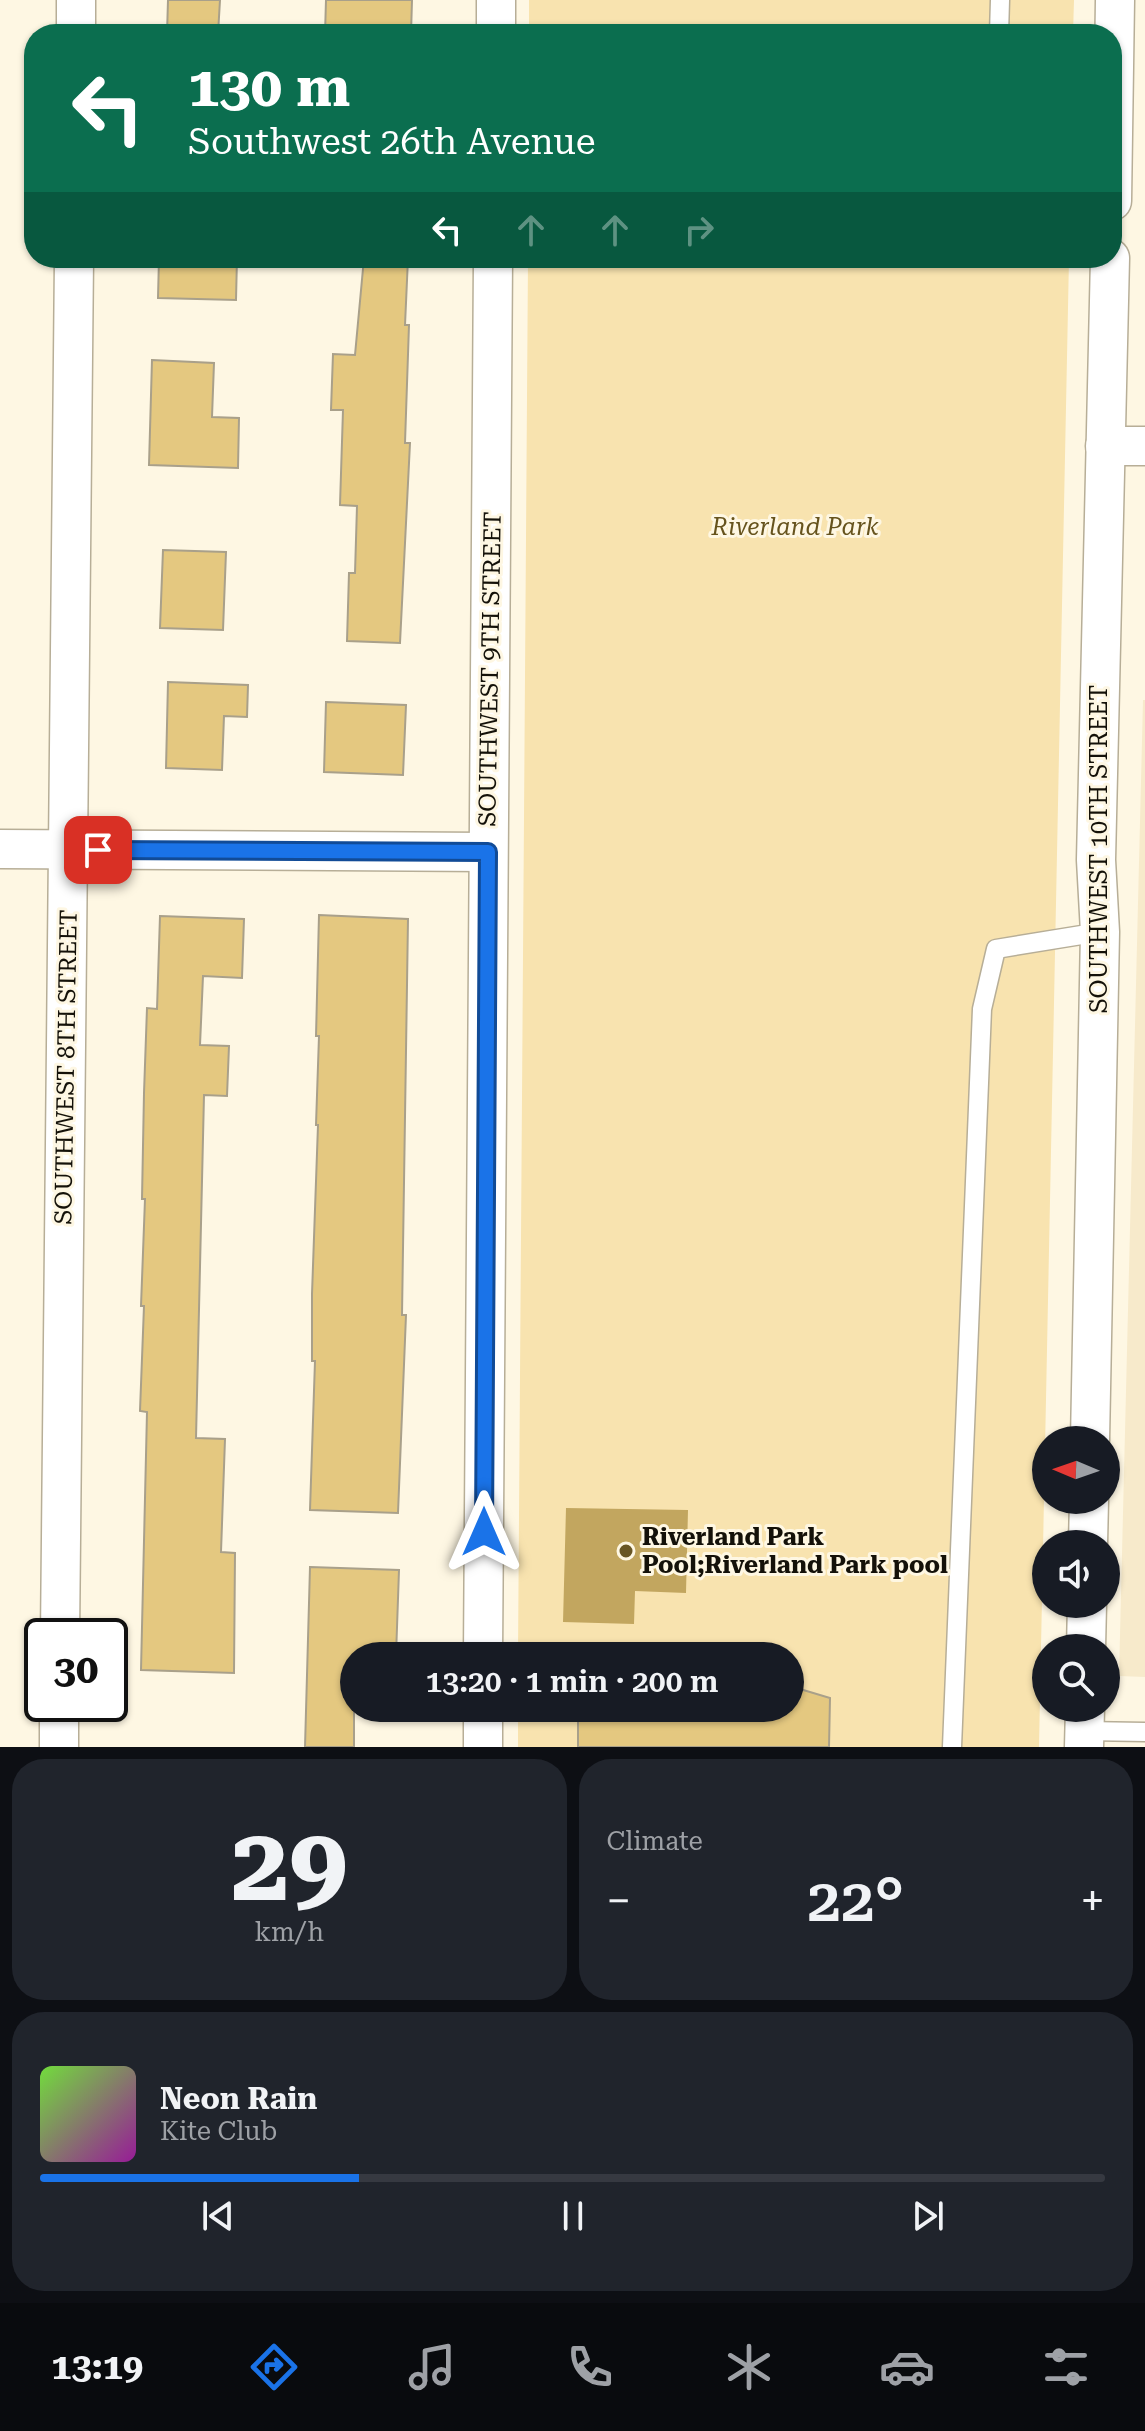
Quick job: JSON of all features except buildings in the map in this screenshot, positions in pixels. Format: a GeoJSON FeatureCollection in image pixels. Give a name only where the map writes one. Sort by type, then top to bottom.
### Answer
{"type":"FeatureCollection","features":[{"type":"Feature","properties":{"kind":"street"},"geometry":{"type":"LineString","coordinates":[[76,0],[76,24]]}},
{"type":"Feature","properties":{"kind":"street"},"geometry":{"type":"LineString","coordinates":[[496,0],[496,24]]}},
{"type":"Feature","properties":{"kind":"street"},"geometry":{"type":"LineString","coordinates":[[1115,0],[1115,24]]}},
{"type":"Feature","properties":{"kind":"street","name":"SOUTHWEST 8TH STREET"},"geometry":{"type":"LineString","coordinates":[[60,1618],[74,268]]}},
{"type":"Feature","properties":{"kind":"street","name":"SOUTHWEST 9TH STREET"},"geometry":{"type":"LineString","coordinates":[[483,1642],[493,268]]}},
{"type":"Feature","properties":{"kind":"street","name":"SOUTHWEST 10TH STREET"},"geometry":{"type":"LineString","coordinates":[[1090,1426],[1100,932],[1096,860],[1110,268]]}},
{"type":"Feature","properties":{"kind":"street"},"geometry":{"type":"LineString","coordinates":[[1105,446],[1145,446]]}},
{"type":"Feature","properties":{"kind":"street"},"geometry":{"type":"LineString","coordinates":[[0,849],[488,852]]}},
{"type":"Feature","properties":{"kind":"street"},"geometry":{"type":"LineString","coordinates":[[59,1722],[59,1747]]}},
{"type":"Feature","properties":{"kind":"street"},"geometry":{"type":"LineString","coordinates":[[483,1722],[483,1747]]}},
{"type":"Feature","properties":{"kind":"lane"},"geometry":{"type":"LineString","coordinates":[[999,24],[1000,0]]}},
{"type":"Feature","properties":{"kind":"lane"},"geometry":{"type":"LineString","coordinates":[[952,1747],[982,1009],[996,949],[1100,932]]}},
{"type":"Feature","properties":{"kind":"lane"},"geometry":{"type":"LineString","coordinates":[[1084,1729],[1145,1732]]}},
{"type":"Feature","properties":{"kind":"shaded area"},"geometry":{"type":"Polygon","coordinates":[[[1145,700],[1145,1677],[1120,1676],[1145,700]]]}},
{"type":"Feature","properties":{"kind":"shaded area","name":"Riverland Park Pool;Riverland Park pool"},"geometry":{"type":"Polygon","coordinates":[[[566,1508],[688,1510],[686,1593],[635,1591],[634,1624],[563,1622],[566,1508]]]}},
{"type":"Feature","properties":{"kind":"green space"},"geometry":{"type":"Polygon","coordinates":[[[529,0],[1074,0],[1073,24],[529,24],[529,0]]]}},
{"type":"Feature","properties":{"kind":"green space","name":"Riverland Park"},"geometry":{"type":"Polygon","coordinates":[[[528,268],[1069,268],[1045,1426],[1032,1426],[1032,1514],[1044,1514],[1043,1530],[1032,1530],[1032,1618],[1042,1618],[1041,1634],[1032,1634],[1032,1722],[1040,1722],[1039,1747],[518,1747],[518,1722],[804,1722],[804,1642],[518,1642],[528,268]]]}},
{"type":"Feature","properties":{"kind":"place","name":"Riverland Park Pool;Riverland Park pool"},"geometry":{"type":"Point","coordinates":[626,1551]}},
{"type":"Feature","properties":{"kind":"route"},"geometry":{"type":"LineString","coordinates":[[98,850],[488,852],[484,1532]]}}]}
